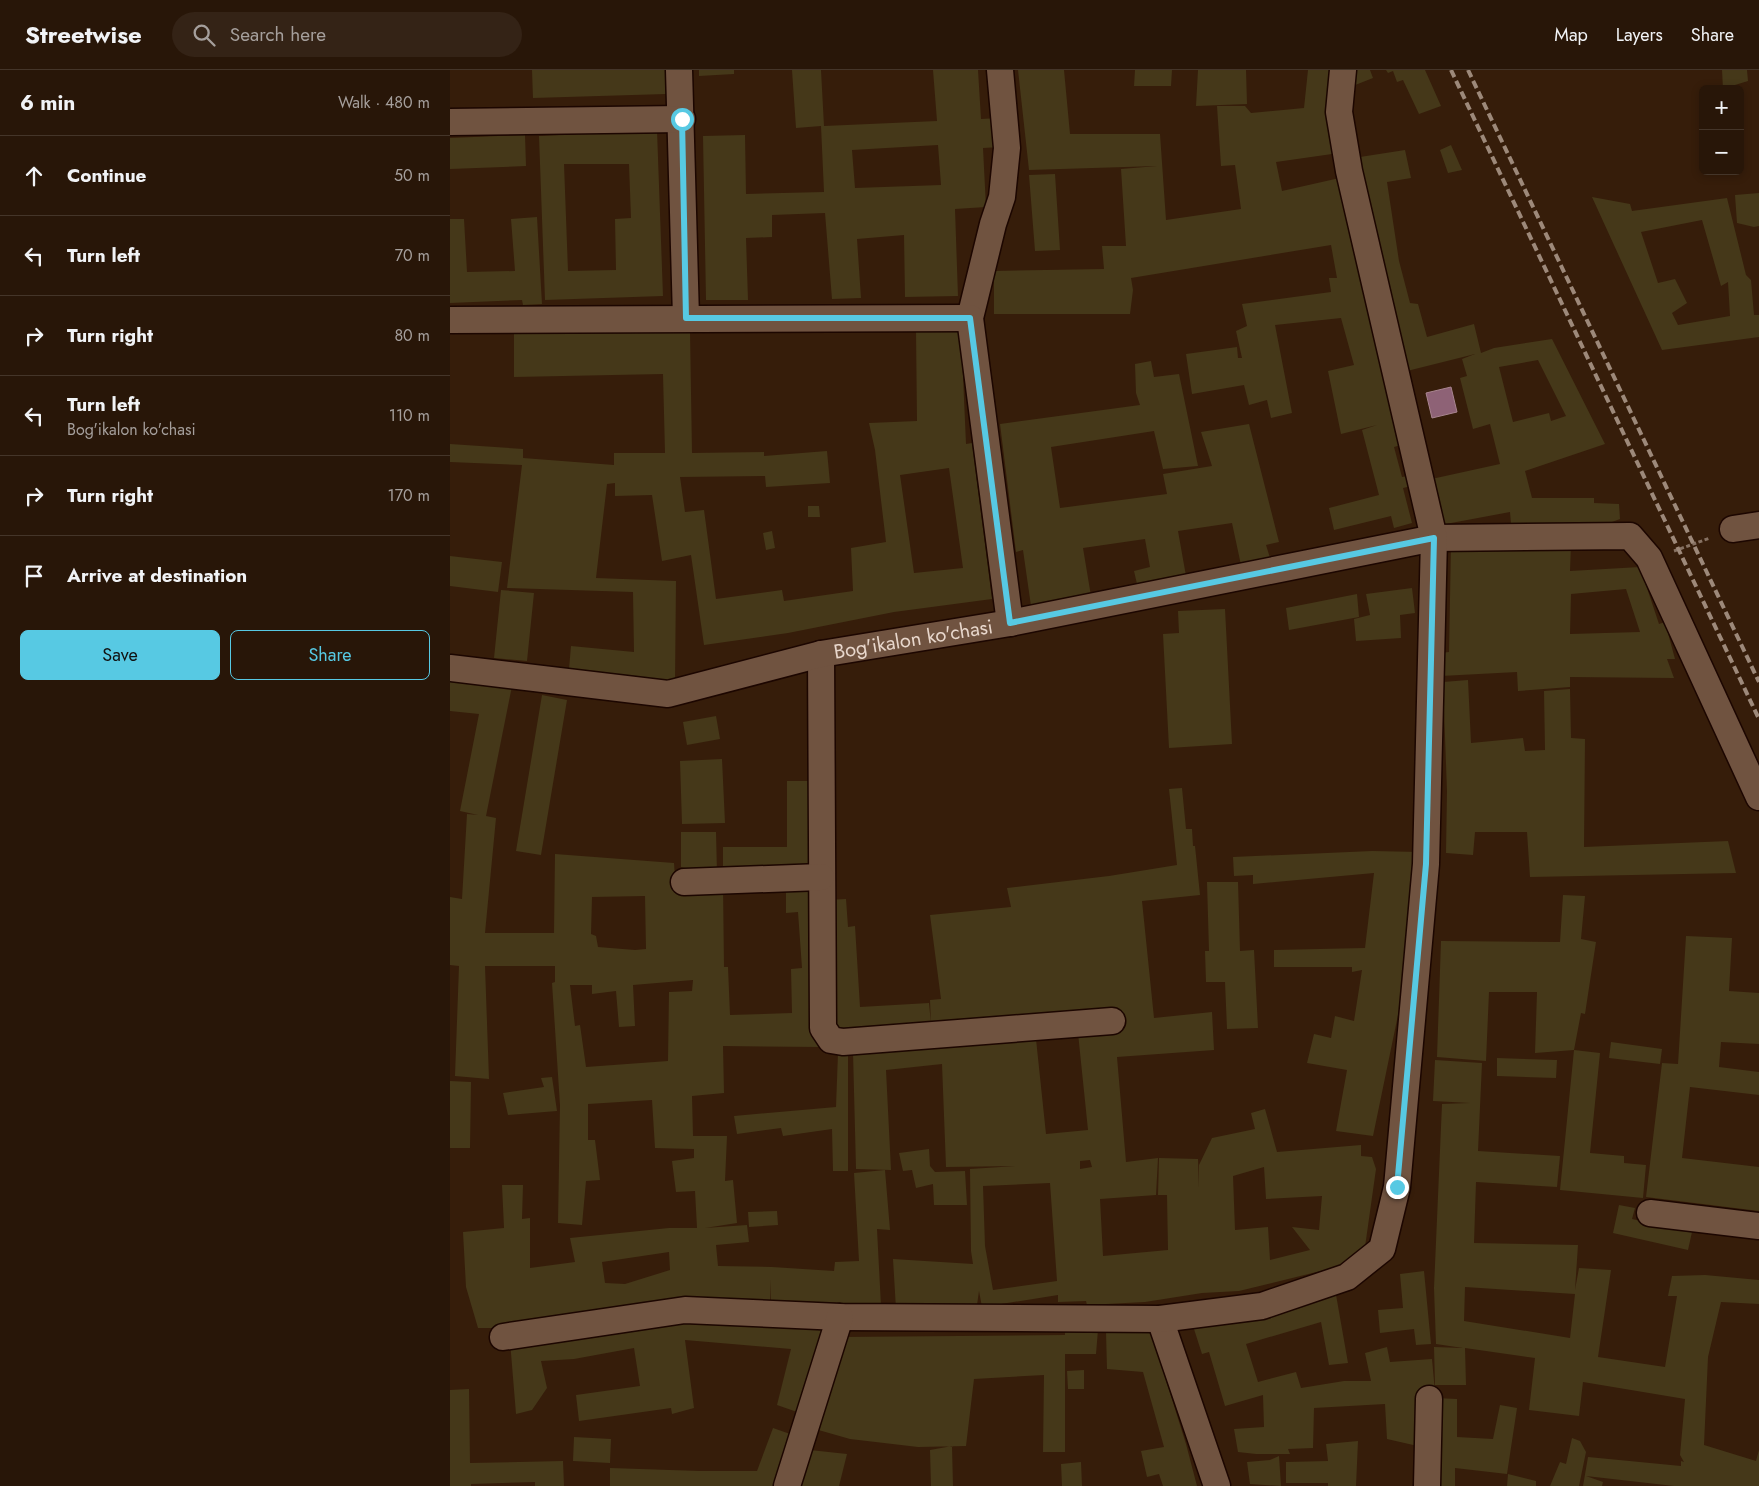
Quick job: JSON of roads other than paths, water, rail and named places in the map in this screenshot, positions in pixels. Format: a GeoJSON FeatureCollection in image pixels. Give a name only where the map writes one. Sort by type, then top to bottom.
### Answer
{"type":"FeatureCollection","features":[{"type":"Feature","properties":{"kind":"street"},"geometry":{"type":"LineString","coordinates":[[679,70],[682,119],[686,318]]}},
{"type":"Feature","properties":{"kind":"street"},"geometry":{"type":"LineString","coordinates":[[1000,70],[1008,148],[1002,197],[993,224],[970,318],[1010,623]]}},
{"type":"Feature","properties":{"kind":"street"},"geometry":{"type":"LineString","coordinates":[[503,1338],[685,1310],[840,1317],[1160,1319],[1262,1306],[1347,1277],[1382,1248],[1397,1187],[1426,864],[1434,538],[1349,171],[1339,112],[1343,70]]}},
{"type":"Feature","properties":{"kind":"street"},"geometry":{"type":"LineString","coordinates":[[450,122],[682,119]]}},
{"type":"Feature","properties":{"kind":"street"},"geometry":{"type":"LineString","coordinates":[[450,320],[970,318]]}},
{"type":"Feature","properties":{"kind":"street"},"geometry":{"type":"LineString","coordinates":[[1733,529],[1759,525]]}},
{"type":"Feature","properties":{"kind":"street","name":"Bog'ikalon ko'chasi"},"geometry":{"type":"LineString","coordinates":[[450,668],[668,694],[821,654],[1010,623],[1434,538],[1630,536],[1649,558],[1759,797]]}},
{"type":"Feature","properties":{"kind":"street"},"geometry":{"type":"LineString","coordinates":[[821,654],[823,1028],[831,1040],[843,1042],[1112,1021]]}},
{"type":"Feature","properties":{"kind":"street"},"geometry":{"type":"LineString","coordinates":[[684,882],[821,877]]}},
{"type":"Feature","properties":{"kind":"street"},"geometry":{"type":"LineString","coordinates":[[1650,1213],[1759,1226]]}},
{"type":"Feature","properties":{"kind":"street"},"geometry":{"type":"LineString","coordinates":[[786,1486],[840,1317]]}},
{"type":"Feature","properties":{"kind":"street"},"geometry":{"type":"LineString","coordinates":[[1160,1319],[1217,1486]]}},
{"type":"Feature","properties":{"kind":"street"},"geometry":{"type":"LineString","coordinates":[[1427,1486],[1428,1398]]}},
{"type":"Feature","properties":{"kind":"railway"},"geometry":{"type":"LineString","coordinates":[[1451,70],[1759,719]]}},
{"type":"Feature","properties":{"kind":"railway"},"geometry":{"type":"LineString","coordinates":[[1468,70],[1759,682]]}}]}
